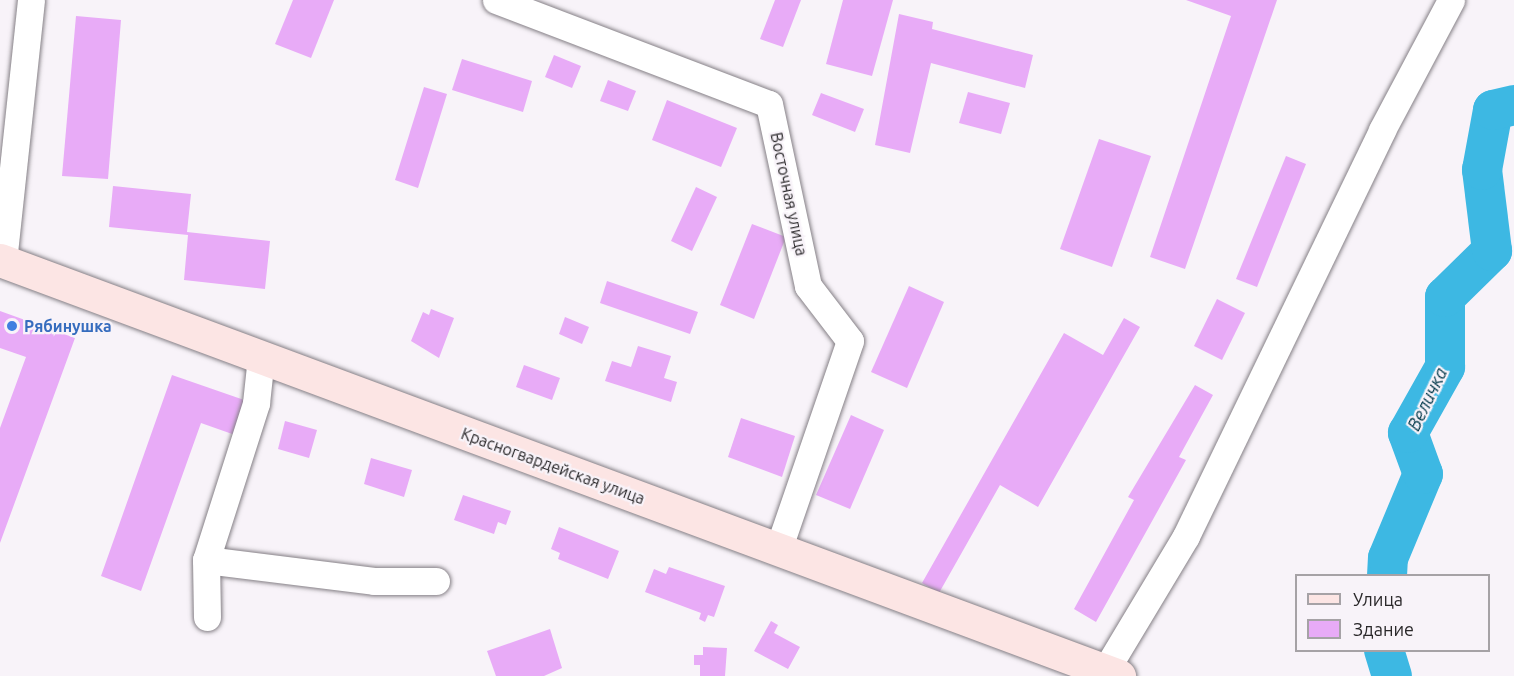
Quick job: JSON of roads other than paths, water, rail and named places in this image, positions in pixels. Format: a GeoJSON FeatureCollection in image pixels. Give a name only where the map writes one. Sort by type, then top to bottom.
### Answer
{"type":"FeatureCollection","features":[{"type":"Feature","properties":{"kind":"street"},"geometry":{"type":"LineString","coordinates":[[2,261],[31,0]]}},
{"type":"Feature","properties":{"kind":"street","name":"Восточная улица"},"geometry":{"type":"LineString","coordinates":[[496,0],[769,104],[808,286],[850,341],[778,550]]}},
{"type":"Feature","properties":{"kind":"street"},"geometry":{"type":"LineString","coordinates":[[1108,675],[1186,536],[1382,130],[1451,0]]}},
{"type":"Feature","properties":{"kind":"street","name":"Красногвардейская улица"},"geometry":{"type":"LineString","coordinates":[[2,261],[1108,675]]}},
{"type":"Feature","properties":{"kind":"street"},"geometry":{"type":"LineString","coordinates":[[207,616],[206,560],[256,403],[261,357]]}},
{"type":"Feature","properties":{"kind":"street"},"geometry":{"type":"LineString","coordinates":[[206,560],[374,581],[436,581]]}},
{"type":"Feature","properties":{"kind":"waterway","name":"Величка"},"geometry":{"type":"LineString","coordinates":[[1387,574],[1388,558],[1423,474],[1408,433],[1445,367],[1445,297],[1492,251],[1482,170],[1493,110],[1514,105]]}},
{"type":"Feature","properties":{"kind":"waterway","name":"Величка"},"geometry":{"type":"LineString","coordinates":[[1385,652],[1392,676]]}},
{"type":"Feature","properties":{"kind":"place","name":"Рябинушка"},"geometry":{"type":"Point","coordinates":[12,326]}}]}
